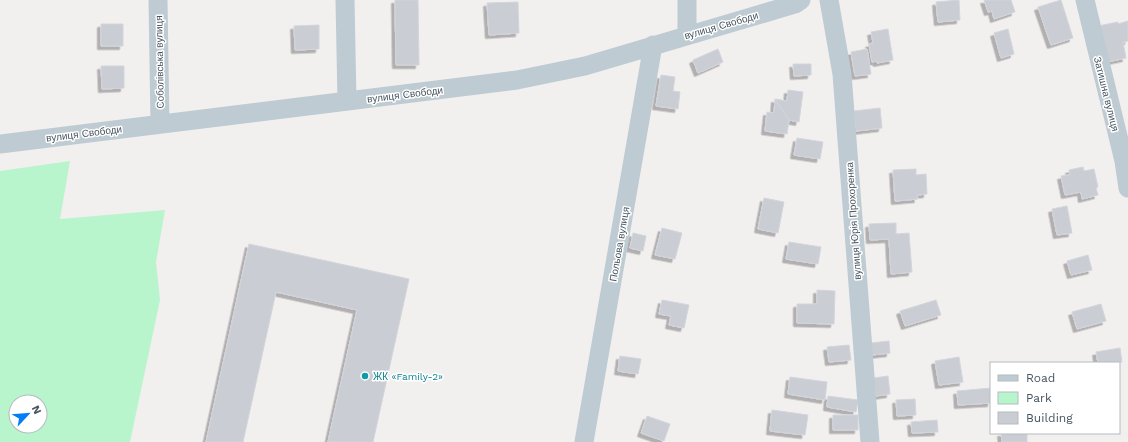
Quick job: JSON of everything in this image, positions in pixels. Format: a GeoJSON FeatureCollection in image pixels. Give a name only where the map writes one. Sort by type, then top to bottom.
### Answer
{"type":"FeatureCollection","features":[{"type":"Feature","properties":{"kind":"street","name":"Соболівська вулиця"},"geometry":{"type":"LineString","coordinates":[[158,0],[160,124]]}},
{"type":"Feature","properties":{"kind":"street"},"geometry":{"type":"LineString","coordinates":[[345,0],[346,102]]}},
{"type":"Feature","properties":{"kind":"street"},"geometry":{"type":"LineString","coordinates":[[687,0],[687,35]]}},
{"type":"Feature","properties":{"kind":"street","name":"вулиця Свободи"},"geometry":{"type":"LineString","coordinates":[[0,144],[516,80],[585,66],[794,4],[802,0]]}},
{"type":"Feature","properties":{"kind":"street","name":"вулиця Юрія Прохоренка"},"geometry":{"type":"LineString","coordinates":[[829,0],[842,74],[870,442]]}},
{"type":"Feature","properties":{"kind":"street","name":"Затишна вулиця"},"geometry":{"type":"LineString","coordinates":[[1085,0],[1124,161],[1128,188]]}},
{"type":"Feature","properties":{"kind":"street","name":"Польова вулиця"},"geometry":{"type":"LineString","coordinates":[[584,442],[653,45]]}},
{"type":"Feature","properties":{"kind":"green space"},"geometry":{"type":"Polygon","coordinates":[[[70,161],[60,219],[165,210],[156,262],[160,300],[130,442],[0,442],[0,171],[70,161]]]}},
{"type":"Feature","properties":{"kind":"building"},"geometry":{"type":"Polygon","coordinates":[[[395,0],[418,0],[419,65],[396,65],[395,0]]]}},
{"type":"Feature","properties":{"kind":"building"},"geometry":{"type":"Polygon","coordinates":[[[959,0],[960,20],[938,22],[936,2],[959,0]]]}},
{"type":"Feature","properties":{"kind":"building"},"geometry":{"type":"Polygon","coordinates":[[[984,0],[1011,0],[1015,12],[994,19],[992,11],[988,12],[984,0]]]}},
{"type":"Feature","properties":{"kind":"building"},"geometry":{"type":"Polygon","coordinates":[[[1061,0],[1073,38],[1051,45],[1038,7],[1061,0]]]}},
{"type":"Feature","properties":{"kind":"building"},"geometry":{"type":"Polygon","coordinates":[[[518,2],[519,33],[489,35],[487,3],[518,2]]]}},
{"type":"Feature","properties":{"kind":"building"},"geometry":{"type":"Polygon","coordinates":[[[1128,21],[1128,41],[1123,42],[1126,58],[1107,62],[1098,26],[1118,22],[1118,24],[1128,21]]]}},
{"type":"Feature","properties":{"kind":"building"},"geometry":{"type":"Polygon","coordinates":[[[101,24],[123,24],[123,46],[101,46],[101,24]]]}},
{"type":"Feature","properties":{"kind":"building"},"geometry":{"type":"Polygon","coordinates":[[[319,25],[319,49],[295,50],[294,26],[319,25]]]}},
{"type":"Feature","properties":{"kind":"building"},"geometry":{"type":"Polygon","coordinates":[[[888,29],[893,60],[877,63],[876,61],[872,62],[869,44],[873,43],[871,32],[888,29]]]}},
{"type":"Feature","properties":{"kind":"building"},"geometry":{"type":"Polygon","coordinates":[[[1008,29],[1014,54],[1001,58],[994,33],[1008,29]]]}},
{"type":"Feature","properties":{"kind":"building"},"geometry":{"type":"Polygon","coordinates":[[[718,49],[723,62],[698,73],[693,60],[718,49]]]}},
{"type":"Feature","properties":{"kind":"building"},"geometry":{"type":"Polygon","coordinates":[[[867,49],[871,74],[855,76],[851,52],[867,49]]]}},
{"type":"Feature","properties":{"kind":"building"},"geometry":{"type":"Polygon","coordinates":[[[793,64],[811,64],[811,75],[794,76],[793,64]]]}},
{"type":"Feature","properties":{"kind":"building"},"geometry":{"type":"Polygon","coordinates":[[[101,66],[124,66],[124,88],[102,89],[101,66]]]}},
{"type":"Feature","properties":{"kind":"building"},"geometry":{"type":"Polygon","coordinates":[[[661,75],[675,77],[673,91],[680,92],[678,109],[656,106],[661,75]]]}},
{"type":"Feature","properties":{"kind":"building"},"geometry":{"type":"Polygon","coordinates":[[[788,90],[803,92],[799,122],[789,120],[775,99],[787,101],[788,90]]]}},
{"type":"Feature","properties":{"kind":"building"},"geometry":{"type":"Polygon","coordinates":[[[775,99],[789,120],[787,134],[765,131],[767,112],[774,113],[775,99]]]}},
{"type":"Feature","properties":{"kind":"building"},"geometry":{"type":"Polygon","coordinates":[[[880,108],[882,128],[856,131],[854,111],[880,108]]]}},
{"type":"Feature","properties":{"kind":"building"},"geometry":{"type":"Polygon","coordinates":[[[797,138],[823,142],[820,159],[794,155],[797,138]]]}},
{"type":"Feature","properties":{"kind":"building"},"geometry":{"type":"Polygon","coordinates":[[[1083,167],[1084,171],[1094,169],[1098,187],[1096,188],[1098,195],[1082,199],[1081,192],[1065,195],[1061,176],[1070,175],[1069,170],[1083,167]]]}},
{"type":"Feature","properties":{"kind":"building"},"geometry":{"type":"Polygon","coordinates":[[[916,169],[916,175],[926,174],[927,194],[917,195],[918,199],[895,201],[893,170],[916,169]]]}},
{"type":"Feature","properties":{"kind":"building"},"geometry":{"type":"Polygon","coordinates":[[[764,198],[784,202],[778,233],[758,229],[764,198]]]}},
{"type":"Feature","properties":{"kind":"building"},"geometry":{"type":"Polygon","coordinates":[[[1067,206],[1072,233],[1057,235],[1052,209],[1067,206]]]}},
{"type":"Feature","properties":{"kind":"building"},"geometry":{"type":"Polygon","coordinates":[[[896,223],[896,234],[909,233],[912,272],[891,274],[889,239],[870,240],[869,224],[896,223]]]}},
{"type":"Feature","properties":{"kind":"building"},"geometry":{"type":"Polygon","coordinates":[[[662,228],[682,233],[675,259],[655,255],[662,228]]]}},
{"type":"Feature","properties":{"kind":"building"},"geometry":{"type":"Polygon","coordinates":[[[633,233],[646,236],[643,251],[630,248],[633,233]]]}},
{"type":"Feature","properties":{"kind":"building"},"geometry":{"type":"Polygon","coordinates":[[[789,242],[821,247],[818,264],[786,259],[789,242]]]}},
{"type":"Feature","properties":{"kind":"building","name":"ЖК «Family-2»"},"geometry":{"type":"Polygon","coordinates":[[[249,244],[409,279],[373,442],[328,442],[357,310],[276,292],[243,442],[206,442],[249,244]]]}},
{"type":"Feature","properties":{"kind":"building"},"geometry":{"type":"Polygon","coordinates":[[[1088,255],[1092,270],[1071,275],[1067,261],[1088,255]]]}},
{"type":"Feature","properties":{"kind":"building"},"geometry":{"type":"Polygon","coordinates":[[[817,290],[835,291],[834,324],[797,323],[797,304],[817,304],[817,290]]]}},
{"type":"Feature","properties":{"kind":"building"},"geometry":{"type":"Polygon","coordinates":[[[662,300],[689,305],[684,328],[669,325],[671,316],[659,314],[662,300]]]}},
{"type":"Feature","properties":{"kind":"building"},"geometry":{"type":"Polygon","coordinates":[[[936,300],[941,315],[905,326],[900,311],[936,300]]]}},
{"type":"Feature","properties":{"kind":"building"},"geometry":{"type":"Polygon","coordinates":[[[1101,304],[1106,321],[1077,329],[1072,312],[1101,304]]]}},
{"type":"Feature","properties":{"kind":"building"},"geometry":{"type":"Polygon","coordinates":[[[889,341],[890,353],[872,355],[871,343],[889,341]]]}},
{"type":"Feature","properties":{"kind":"building"},"geometry":{"type":"Polygon","coordinates":[[[849,345],[851,360],[829,362],[827,347],[849,345]]]}},
{"type":"Feature","properties":{"kind":"building"},"geometry":{"type":"Polygon","coordinates":[[[1120,348],[1122,362],[1098,362],[1096,352],[1120,348]]]}},
{"type":"Feature","properties":{"kind":"building"},"geometry":{"type":"Polygon","coordinates":[[[620,356],[641,359],[638,374],[618,371],[620,356]]]}},
{"type":"Feature","properties":{"kind":"building"},"geometry":{"type":"Polygon","coordinates":[[[959,357],[963,382],[939,385],[935,361],[959,357]]]}},
{"type":"Feature","properties":{"kind":"building"},"geometry":{"type":"Polygon","coordinates":[[[888,376],[890,394],[876,396],[874,378],[888,376]]]}},
{"type":"Feature","properties":{"kind":"building"},"geometry":{"type":"Polygon","coordinates":[[[790,377],[827,382],[825,400],[788,394],[790,377]]]}},
{"type":"Feature","properties":{"kind":"building"},"geometry":{"type":"Polygon","coordinates":[[[990,388],[990,403],[958,405],[957,391],[990,388]]]}},
{"type":"Feature","properties":{"kind":"building"},"geometry":{"type":"Polygon","coordinates":[[[828,396],[858,400],[856,412],[827,407],[828,396]]]}},
{"type":"Feature","properties":{"kind":"building"},"geometry":{"type":"Polygon","coordinates":[[[915,399],[916,415],[897,416],[896,400],[915,399]]]}},
{"type":"Feature","properties":{"kind":"building"},"geometry":{"type":"Polygon","coordinates":[[[772,410],[808,415],[805,435],[770,431],[772,410]]]}},
{"type":"Feature","properties":{"kind":"building"},"geometry":{"type":"Polygon","coordinates":[[[833,415],[858,415],[858,430],[833,430],[833,415]]]}},
{"type":"Feature","properties":{"kind":"building"},"geometry":{"type":"Polygon","coordinates":[[[647,416],[670,424],[664,441],[641,433],[647,416]]]}},
{"type":"Feature","properties":{"kind":"building"},"geometry":{"type":"Polygon","coordinates":[[[937,420],[938,432],[912,433],[911,422],[937,420]]]}},
{"type":"Feature","properties":{"kind":"building"},"geometry":{"type":"Polygon","coordinates":[[[1001,434],[1027,434],[1027,442],[1002,442],[1001,434]]]}},
{"type":"Feature","properties":{"kind":"place","name":"ЖК «Family-2»"},"geometry":{"type":"Point","coordinates":[365,376]}}]}
